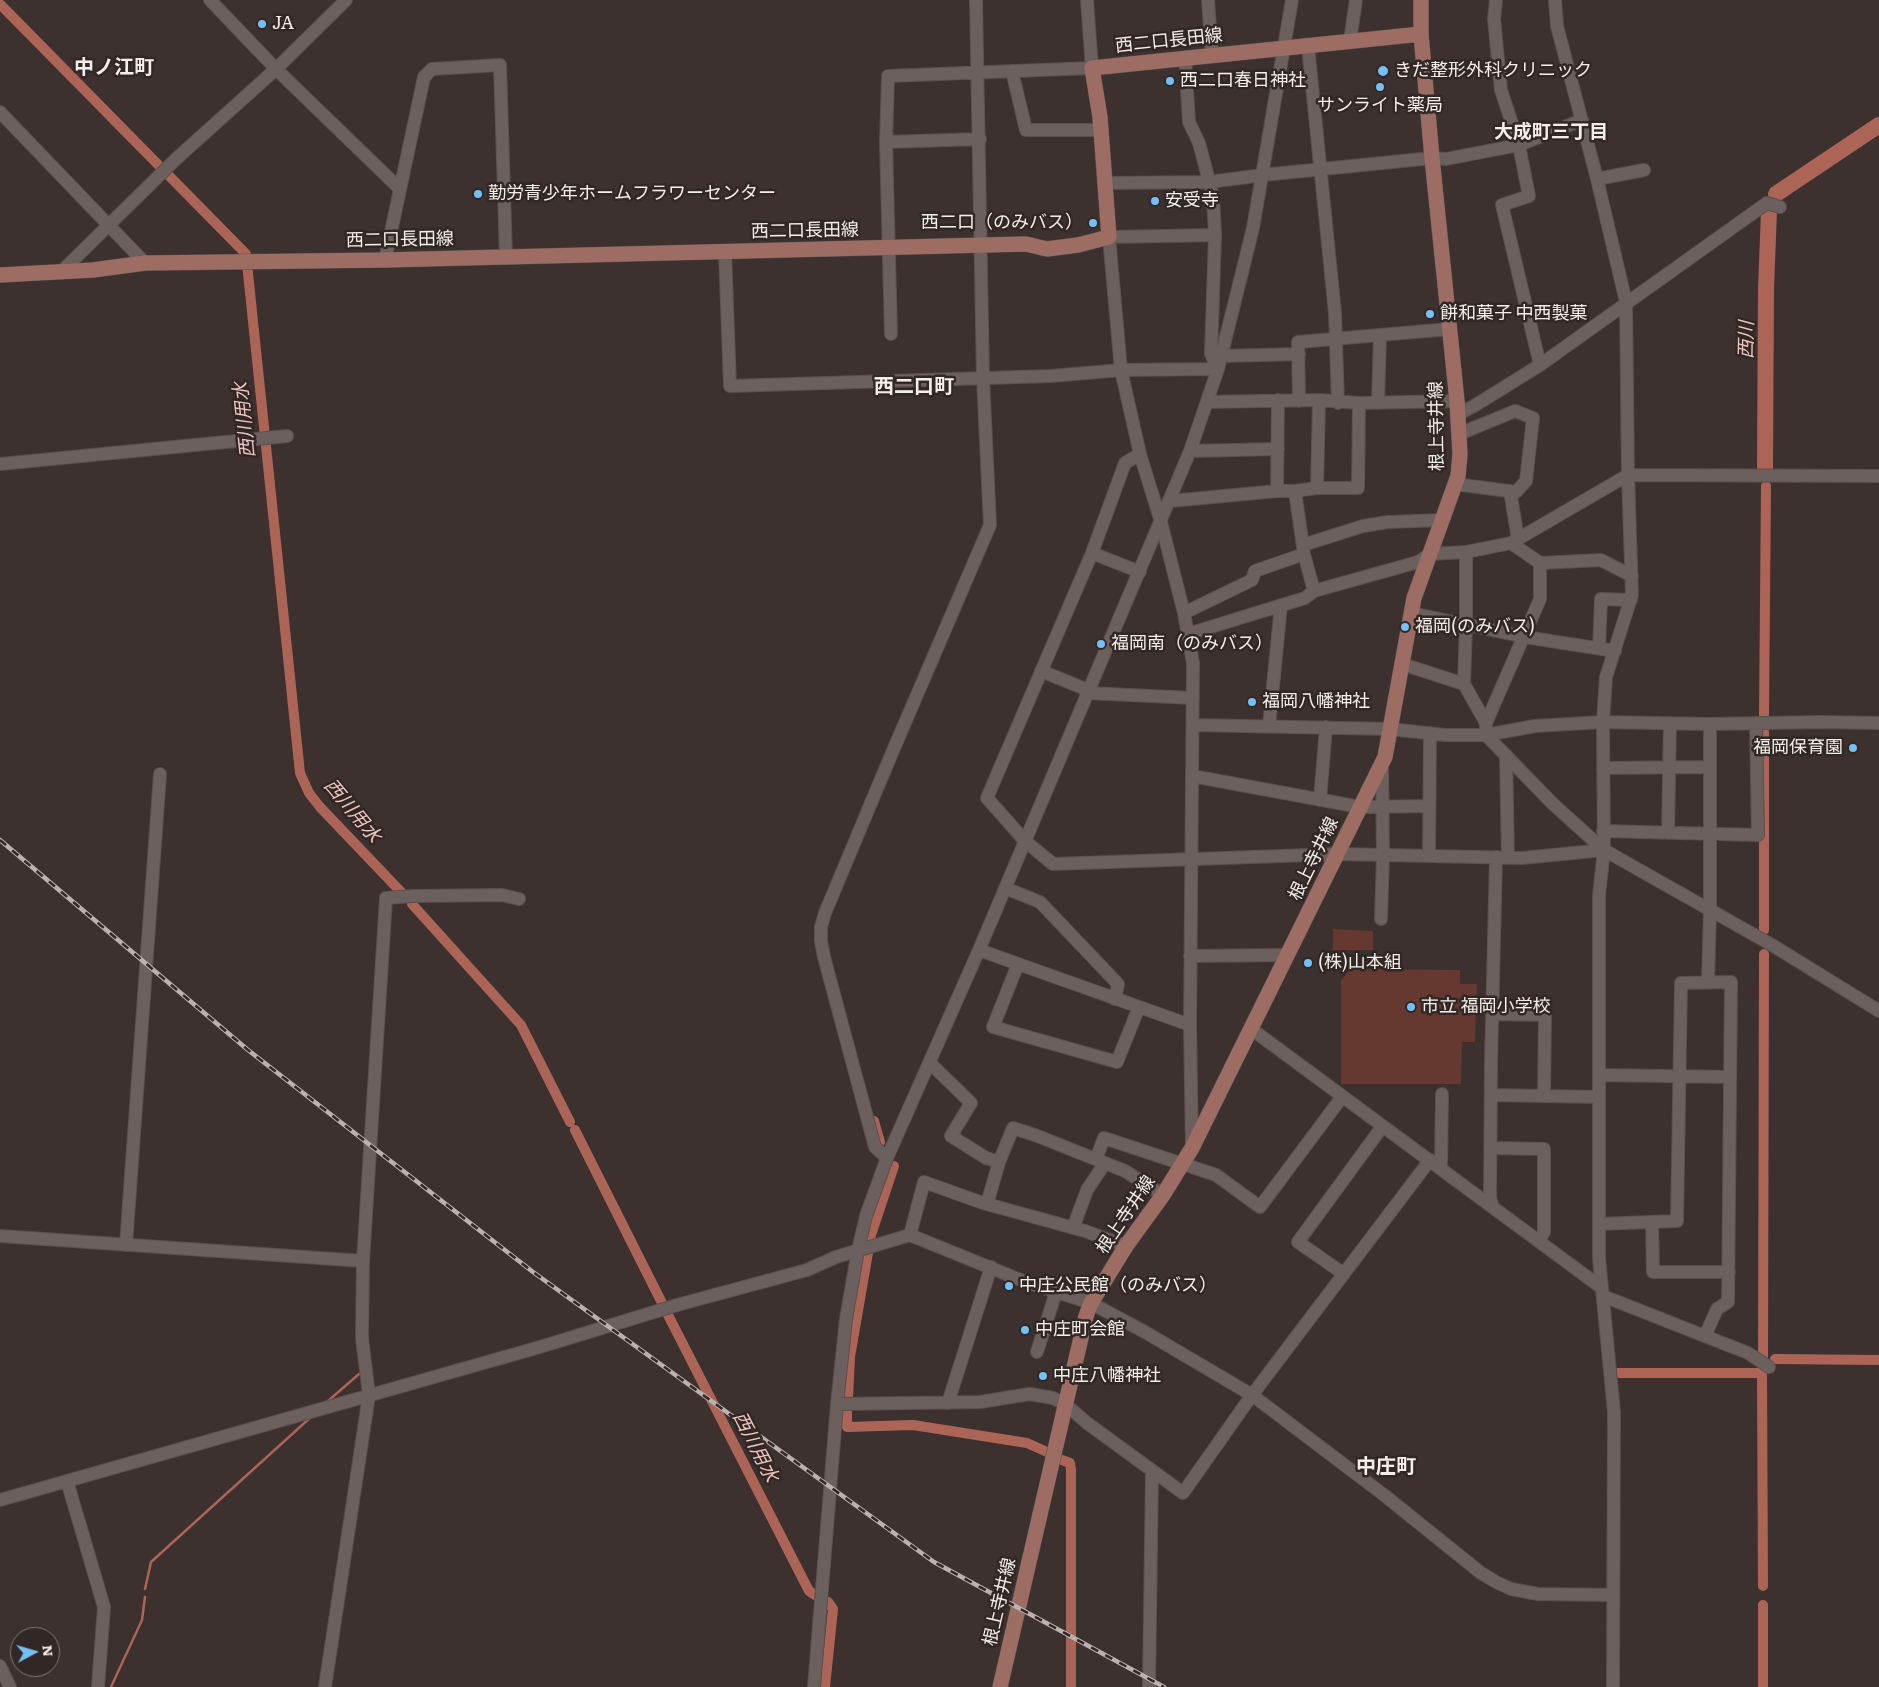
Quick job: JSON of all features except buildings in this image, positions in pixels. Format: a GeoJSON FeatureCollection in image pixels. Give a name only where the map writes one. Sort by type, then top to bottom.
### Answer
{"type":"FeatureCollection","features":[{"type":"Feature","properties":{"kind":"main road","name":"根上寺井線"},"geometry":{"type":"LineString","coordinates":[[1000,1687],[1086,1316],[1091,1303],[1126,1246],[1163,1195],[1192,1148],[1250,1028],[1339,854],[1385,757],[1414,598],[1456,484],[1460,464],[1459,434],[1421,34],[1421,0]]}},
{"type":"Feature","properties":{"kind":"main road","name":"西二口長田線"},"geometry":{"type":"LineString","coordinates":[[0,275],[93,270],[145,263],[385,260],[1026,244],[1048,249],[1078,245],[1109,237],[1101,130],[1092,68],[1421,34]]}},
{"type":"Feature","properties":{"kind":"street"},"geometry":{"type":"LineString","coordinates":[[210,0],[276,69],[400,189]]}},
{"type":"Feature","properties":{"kind":"street"},"geometry":{"type":"LineString","coordinates":[[62,271],[176,160],[276,69],[346,0]]}},
{"type":"Feature","properties":{"kind":"street"},"geometry":{"type":"LineString","coordinates":[[887,1158],[875,1147],[824,957],[821,927],[825,913],[888,760],[990,525],[983,378],[976,0]]}},
{"type":"Feature","properties":{"kind":"street"},"geometry":{"type":"LineString","coordinates":[[891,334],[886,142],[888,76],[1092,68],[1088,0]]}},
{"type":"Feature","properties":{"kind":"street"},"geometry":{"type":"LineString","coordinates":[[1208,0],[1212,55]]}},
{"type":"Feature","properties":{"kind":"street"},"geometry":{"type":"LineString","coordinates":[[814,1687],[836,1404],[846,1319],[866,1216],[887,1158],[979,950],[1087,693],[1171,501],[1208,402],[1253,228],[1292,0]]}},
{"type":"Feature","properties":{"kind":"street"},"geometry":{"type":"LineString","coordinates":[[1350,40],[1356,0]]}},
{"type":"Feature","properties":{"kind":"street"},"geometry":{"type":"LineString","coordinates":[[1496,0],[1494,19],[1501,90],[1519,145],[1529,196],[1502,205],[1540,365]]}},
{"type":"Feature","properties":{"kind":"street"},"geometry":{"type":"LineString","coordinates":[[1555,0],[1557,26],[1597,179],[1626,302],[1631,600],[1606,677],[1603,722],[1604,850],[1599,895],[1598,1258],[1614,1412],[1613,1687]]}},
{"type":"Feature","properties":{"kind":"street"},"geometry":{"type":"LineString","coordinates":[[1308,46],[1336,339],[1338,403]]}},
{"type":"Feature","properties":{"kind":"street"},"geometry":{"type":"LineString","coordinates":[[1185,58],[1189,122],[1199,143],[1213,196],[1215,235],[1211,354],[1218,369]]}},
{"type":"Feature","properties":{"kind":"street"},"geometry":{"type":"LineString","coordinates":[[385,260],[424,77],[432,69],[500,65],[506,257]]}},
{"type":"Feature","properties":{"kind":"street"},"geometry":{"type":"LineString","coordinates":[[1012,72],[1026,130],[1101,130]]}},
{"type":"Feature","properties":{"kind":"street"},"geometry":{"type":"LineString","coordinates":[[0,112],[145,263]]}},
{"type":"Feature","properties":{"kind":"street"},"geometry":{"type":"LineString","coordinates":[[1105,184],[1209,182],[1432,158],[1446,159],[1519,145],[1582,120]]}},
{"type":"Feature","properties":{"kind":"street"},"geometry":{"type":"LineString","coordinates":[[886,142],[980,139]]}},
{"type":"Feature","properties":{"kind":"street"},"geometry":{"type":"LineString","coordinates":[[1597,179],[1644,170]]}},
{"type":"Feature","properties":{"kind":"street"},"geometry":{"type":"LineString","coordinates":[[1208,402],[1319,400],[1338,403],[1378,403],[1470,409],[1540,365],[1767,203],[1780,207]]}},
{"type":"Feature","properties":{"kind":"street"},"geometry":{"type":"LineString","coordinates":[[1192,1148],[1190,858],[1193,663],[1184,613],[1161,522],[1140,454],[1121,370],[1109,237],[1215,235]]}},
{"type":"Feature","properties":{"kind":"street"},"geometry":{"type":"LineString","coordinates":[[724,251],[730,386],[1051,376],[1121,370],[1218,369]]}},
{"type":"Feature","properties":{"kind":"street"},"geometry":{"type":"LineString","coordinates":[[1298,401],[1298,342],[1450,329]]}},
{"type":"Feature","properties":{"kind":"street"},"geometry":{"type":"LineString","coordinates":[[1378,403],[1380,335]]}},
{"type":"Feature","properties":{"kind":"street"},"geometry":{"type":"LineString","coordinates":[[1221,356],[1299,354]]}},
{"type":"Feature","properties":{"kind":"street"},"geometry":{"type":"LineString","coordinates":[[1277,491],[1278,400]]}},
{"type":"Feature","properties":{"kind":"street"},"geometry":{"type":"LineString","coordinates":[[1317,488],[1319,400]]}},
{"type":"Feature","properties":{"kind":"street"},"geometry":{"type":"LineString","coordinates":[[1171,501],[1317,488],[1358,488],[1359,403]]}},
{"type":"Feature","properties":{"kind":"street"},"geometry":{"type":"LineString","coordinates":[[1456,484],[1516,492],[1526,481],[1533,418],[1515,411],[1459,434]]}},
{"type":"Feature","properties":{"kind":"street"},"geometry":{"type":"LineString","coordinates":[[0,464],[286,436]]}},
{"type":"Feature","properties":{"kind":"street"},"geometry":{"type":"LineString","coordinates":[[1190,451],[1278,449]]}},
{"type":"Feature","properties":{"kind":"street"},"geometry":{"type":"LineString","coordinates":[[1140,454],[1125,463],[1092,553],[987,798],[1024,841],[1053,864],[1339,854],[1522,858],[1604,850]]}},
{"type":"Feature","properties":{"kind":"street"},"geometry":{"type":"LineString","coordinates":[[1188,634],[1305,598],[1314,591],[1418,562],[1430,554],[1466,552],[1514,541],[1628,475],[1879,476]]}},
{"type":"Feature","properties":{"kind":"street"},"geometry":{"type":"LineString","coordinates":[[1295,491],[1304,550],[1314,591]]}},
{"type":"Feature","properties":{"kind":"street"},"geometry":{"type":"LineString","coordinates":[[1510,491],[1514,541],[1540,564],[1601,560],[1632,576]]}},
{"type":"Feature","properties":{"kind":"street"},"geometry":{"type":"LineString","coordinates":[[1184,613],[1252,580],[1255,571],[1363,526],[1388,522],[1442,520]]}},
{"type":"Feature","properties":{"kind":"street"},"geometry":{"type":"LineString","coordinates":[[1466,552],[1464,684],[1486,729],[1506,755],[1553,804],[1604,850],[1772,945],[1879,1011]]}},
{"type":"Feature","properties":{"kind":"street"},"geometry":{"type":"LineString","coordinates":[[1092,553],[1140,572]]}},
{"type":"Feature","properties":{"kind":"street"},"geometry":{"type":"LineString","coordinates":[[1486,729],[1540,599],[1540,564]]}},
{"type":"Feature","properties":{"kind":"street"},"geometry":{"type":"LineString","coordinates":[[1600,648],[1601,599],[1631,600]]}},
{"type":"Feature","properties":{"kind":"street"},"geometry":{"type":"LineString","coordinates":[[1269,726],[1281,605]]}},
{"type":"Feature","properties":{"kind":"street"},"geometry":{"type":"LineString","coordinates":[[1411,613],[1525,637],[1615,651]]}},
{"type":"Feature","properties":{"kind":"street"},"geometry":{"type":"LineString","coordinates":[[1402,664],[1464,684]]}},
{"type":"Feature","properties":{"kind":"street"},"geometry":{"type":"LineString","coordinates":[[1042,671],[1083,688],[1087,693],[1193,698]]}},
{"type":"Feature","properties":{"kind":"street"},"geometry":{"type":"LineString","coordinates":[[1193,725],[1391,729],[1430,733],[1603,722],[1710,724],[1820,722],[1879,724]]}},
{"type":"Feature","properties":{"kind":"street"},"geometry":{"type":"LineString","coordinates":[[1668,833],[1670,723]]}},
{"type":"Feature","properties":{"kind":"street"},"geometry":{"type":"LineString","coordinates":[[1603,831],[1758,835],[1756,723]]}},
{"type":"Feature","properties":{"kind":"street"},"geometry":{"type":"LineString","coordinates":[[1708,982],[1710,724]]}},
{"type":"Feature","properties":{"kind":"street"},"geometry":{"type":"LineString","coordinates":[[1320,800],[1326,727]]}},
{"type":"Feature","properties":{"kind":"street"},"geometry":{"type":"LineString","coordinates":[[1428,856],[1430,733]]}},
{"type":"Feature","properties":{"kind":"street"},"geometry":{"type":"LineString","coordinates":[[1492,1205],[1490,1197],[1492,1014],[1502,858],[1506,755]]}},
{"type":"Feature","properties":{"kind":"street"},"geometry":{"type":"LineString","coordinates":[[1381,919],[1383,855],[1382,763]]}},
{"type":"Feature","properties":{"kind":"street"},"geometry":{"type":"LineString","coordinates":[[1603,768],[1710,767]]}},
{"type":"Feature","properties":{"kind":"street"},"geometry":{"type":"LineString","coordinates":[[126,1246],[160,774]]}},
{"type":"Feature","properties":{"kind":"street"},"geometry":{"type":"LineString","coordinates":[[1192,776],[1360,807],[1429,806]]}},
{"type":"Feature","properties":{"kind":"street"},"geometry":{"type":"LineString","coordinates":[[1005,888],[1040,902],[1118,984],[1116,998]]}},
{"type":"Feature","properties":{"kind":"street"},"geometry":{"type":"LineString","coordinates":[[325,1687],[368,1395],[362,1338],[363,1261],[386,898],[502,895],[519,898]]}},
{"type":"Feature","properties":{"kind":"street"},"geometry":{"type":"LineString","coordinates":[[979,950],[1190,1025]]}},
{"type":"Feature","properties":{"kind":"street"},"geometry":{"type":"LineString","coordinates":[[1190,956],[1287,955]]}},
{"type":"Feature","properties":{"kind":"street"},"geometry":{"type":"LineString","coordinates":[[1018,964],[993,1027],[1117,1062],[1139,1007]]}},
{"type":"Feature","properties":{"kind":"street"},"geometry":{"type":"LineString","coordinates":[[1599,1224],[1677,1221],[1681,983],[1731,982],[1728,1302],[1717,1309],[1706,1336]]}},
{"type":"Feature","properties":{"kind":"street"},"geometry":{"type":"LineString","coordinates":[[1492,1014],[1546,1015],[1544,1096]]}},
{"type":"Feature","properties":{"kind":"street"},"geometry":{"type":"LineString","coordinates":[[1250,1028],[1382,1127],[1492,1205],[1603,1292],[1748,1353],[1769,1367]]}},
{"type":"Feature","properties":{"kind":"street"},"geometry":{"type":"LineString","coordinates":[[930,1063],[971,1104],[950,1136],[986,1158],[999,1162]]}},
{"type":"Feature","properties":{"kind":"street"},"geometry":{"type":"LineString","coordinates":[[1599,1075],[1730,1077]]}},
{"type":"Feature","properties":{"kind":"street"},"geometry":{"type":"LineString","coordinates":[[1442,1094],[1442,1169]]}},
{"type":"Feature","properties":{"kind":"street"},"geometry":{"type":"LineString","coordinates":[[1491,1095],[1599,1097]]}},
{"type":"Feature","properties":{"kind":"street"},"geometry":{"type":"LineString","coordinates":[[1073,1228],[1100,1161],[1104,1138],[1216,1175],[1260,1207],[1342,1097]]}},
{"type":"Feature","properties":{"kind":"street"},"geometry":{"type":"LineString","coordinates":[[1344,1274],[1298,1242],[1382,1127]]}},
{"type":"Feature","properties":{"kind":"street"},"geometry":{"type":"LineString","coordinates":[[987,1204],[999,1162],[1013,1128],[1126,1171],[1163,1195]]}},
{"type":"Feature","properties":{"kind":"street"},"geometry":{"type":"LineString","coordinates":[[1491,1148],[1544,1150],[1544,1232],[1538,1241]]}},
{"type":"Feature","properties":{"kind":"street"},"geometry":{"type":"LineString","coordinates":[[836,1404],[980,1402],[1030,1394],[1053,1398],[1065,1404],[1183,1493],[1252,1395],[1430,1160]]}},
{"type":"Feature","properties":{"kind":"street"},"geometry":{"type":"LineString","coordinates":[[910,1235],[924,1182],[987,1204],[1073,1228],[1126,1246]]}},
{"type":"Feature","properties":{"kind":"street"},"geometry":{"type":"LineString","coordinates":[[1652,1222],[1653,1272],[1729,1272]]}},
{"type":"Feature","properties":{"kind":"street"},"geometry":{"type":"LineString","coordinates":[[0,1500],[540,1347],[677,1305],[806,1270],[836,1257],[910,1235],[991,1268],[1091,1303],[1145,1332],[1252,1395],[1384,1495],[1481,1573],[1496,1582],[1511,1589],[1538,1594],[1613,1596]]}},
{"type":"Feature","properties":{"kind":"street"},"geometry":{"type":"LineString","coordinates":[[0,1236],[363,1261]]}},
{"type":"Feature","properties":{"kind":"street"},"geometry":{"type":"LineString","coordinates":[[948,1403],[991,1268]]}},
{"type":"Feature","properties":{"kind":"street"},"geometry":{"type":"LineString","coordinates":[[1037,1352],[1056,1292]]}},
{"type":"Feature","properties":{"kind":"street"},"geometry":{"type":"LineString","coordinates":[[1149,1687],[1152,1471]]}},
{"type":"Feature","properties":{"kind":"street"},"geometry":{"type":"LineString","coordinates":[[67,1481],[104,1607],[98,1687]]}},
{"type":"Feature","properties":{"kind":"street"},"geometry":{"type":"LineString","coordinates":[[0,1666],[10,1687]]}},
{"type":"Feature","properties":{"kind":"shaded area"},"geometry":{"type":"Polygon","coordinates":[[[1333,929],[1373,931],[1373,950],[1333,950],[1333,929]]]}},
{"type":"Feature","properties":{"kind":"shaded area"},"geometry":{"type":"Polygon","coordinates":[[[1351,969],[1460,970],[1460,984],[1477,984],[1475,1042],[1462,1042],[1461,1084],[1341,1084],[1341,980],[1351,969]]]}},
{"type":"Feature","properties":{"kind":"waterway","name":"西川用水"},"geometry":{"type":"LineString","coordinates":[[0,4],[246,254],[300,773],[309,793],[320,807],[402,893]]}},
{"type":"Feature","properties":{"kind":"waterway","name":"西川"},"geometry":{"type":"LineString","coordinates":[[1776,194],[1879,125]]}},
{"type":"Feature","properties":{"kind":"waterway","name":"西川"},"geometry":{"type":"LineString","coordinates":[[1765,469],[1766,289],[1769,211]]}},
{"type":"Feature","properties":{"kind":"waterway"},"geometry":{"type":"LineString","coordinates":[[1764,715],[1766,486]]}},
{"type":"Feature","properties":{"kind":"waterway"},"geometry":{"type":"LineString","coordinates":[[1764,732],[1764,930]]}},
{"type":"Feature","properties":{"kind":"waterway","name":"西川用水"},"geometry":{"type":"LineString","coordinates":[[412,904],[521,1025],[570,1122]]}},
{"type":"Feature","properties":{"kind":"waterway"},"geometry":{"type":"LineString","coordinates":[[1763,1359],[1764,954]]}},
{"type":"Feature","properties":{"kind":"waterway"},"geometry":{"type":"LineString","coordinates":[[874,1121],[880,1142]]}},
{"type":"Feature","properties":{"kind":"waterway","name":"西川用水"},"geometry":{"type":"LineString","coordinates":[[575,1130],[663,1305]]}},
{"type":"Feature","properties":{"kind":"waterway"},"geometry":{"type":"LineString","coordinates":[[870,1238],[894,1166]]}},
{"type":"Feature","properties":{"kind":"waterway"},"geometry":{"type":"LineString","coordinates":[[848,1398],[850,1357],[868,1253]]}},
{"type":"Feature","properties":{"kind":"waterway","name":"西川用水"},"geometry":{"type":"LineString","coordinates":[[666,1311],[809,1591],[815,1595]]}},
{"type":"Feature","properties":{"kind":"waterway"},"geometry":{"type":"LineString","coordinates":[[1775,1359],[1879,1360]]}},
{"type":"Feature","properties":{"kind":"waterway"},"geometry":{"type":"LineString","coordinates":[[1616,1373],[1762,1373],[1763,1586]]}},
{"type":"Feature","properties":{"kind":"waterway"},"geometry":{"type":"LineString","coordinates":[[328,1401],[359,1374]]}},
{"type":"Feature","properties":{"kind":"waterway"},"geometry":{"type":"LineString","coordinates":[[847,1409],[847,1427],[913,1425],[1027,1443],[1047,1452]]}},
{"type":"Feature","properties":{"kind":"waterway"},"geometry":{"type":"LineString","coordinates":[[145,1589],[151,1562],[311,1417]]}},
{"type":"Feature","properties":{"kind":"waterway"},"geometry":{"type":"LineString","coordinates":[[1062,1460],[1070,1463],[1071,1470],[1071,1687]]}},
{"type":"Feature","properties":{"kind":"waterway"},"geometry":{"type":"LineString","coordinates":[[111,1687],[142,1620],[145,1597]]}},
{"type":"Feature","properties":{"kind":"waterway","name":"西川用水"},"geometry":{"type":"LineString","coordinates":[[825,1687],[833,1609],[828,1602]]}},
{"type":"Feature","properties":{"kind":"waterway"},"geometry":{"type":"LineString","coordinates":[[1763,1605],[1763,1687]]}},
{"type":"Feature","properties":{"kind":"railway"},"geometry":{"type":"LineString","coordinates":[[0,840],[248,1050],[533,1272],[934,1562],[1164,1687]]}},
{"type":"Feature","properties":{"kind":"place","name":"JA"},"geometry":{"type":"Point","coordinates":[262,24]}},
{"type":"Feature","properties":{"kind":"place","name":"きだ整形外科クリニック"},"geometry":{"type":"Point","coordinates":[1383,71]}},
{"type":"Feature","properties":{"kind":"place","name":"西二口春日神社"},"geometry":{"type":"Point","coordinates":[1170,81]}},
{"type":"Feature","properties":{"kind":"place","name":"サンライト薬局"},"geometry":{"type":"Point","coordinates":[1380,87]}},
{"type":"Feature","properties":{"kind":"place","name":"勤労青少年ホームフラワーセンター"},"geometry":{"type":"Point","coordinates":[478,194]}},
{"type":"Feature","properties":{"kind":"place","name":"安受寺"},"geometry":{"type":"Point","coordinates":[1155,201]}},
{"type":"Feature","properties":{"kind":"place","name":"西二口（のみバス）"},"geometry":{"type":"Point","coordinates":[1093,223]}},
{"type":"Feature","properties":{"kind":"place","name":"餅和菓子 中西製菓"},"geometry":{"type":"Point","coordinates":[1430,314]}},
{"type":"Feature","properties":{"kind":"place","name":"福岡(のみバス)"},"geometry":{"type":"Point","coordinates":[1405,627]}},
{"type":"Feature","properties":{"kind":"place","name":"福岡南（のみバス）"},"geometry":{"type":"Point","coordinates":[1101,644]}},
{"type":"Feature","properties":{"kind":"place","name":"福岡八幡神社"},"geometry":{"type":"Point","coordinates":[1252,702]}},
{"type":"Feature","properties":{"kind":"place","name":"福岡保育園"},"geometry":{"type":"Point","coordinates":[1853,748]}},
{"type":"Feature","properties":{"kind":"place","name":"(株)山本組"},"geometry":{"type":"Point","coordinates":[1308,963]}},
{"type":"Feature","properties":{"kind":"place","name":"市立 福岡小学校"},"geometry":{"type":"Point","coordinates":[1411,1007]}},
{"type":"Feature","properties":{"kind":"place","name":"中庄公民館（のみバス）"},"geometry":{"type":"Point","coordinates":[1009,1286]}},
{"type":"Feature","properties":{"kind":"place","name":"中庄町会館"},"geometry":{"type":"Point","coordinates":[1025,1330]}},
{"type":"Feature","properties":{"kind":"place","name":"中庄八幡神社"},"geometry":{"type":"Point","coordinates":[1043,1376]}},
{"type":"Feature","properties":{"kind":"district","name":"中ノ江町"},"geometry":{"type":"Point","coordinates":[114,68]}},
{"type":"Feature","properties":{"kind":"district","name":"大成町三丁目"},"geometry":{"type":"Point","coordinates":[1551,132]}},
{"type":"Feature","properties":{"kind":"district","name":"西二口町"},"geometry":{"type":"Point","coordinates":[914,387]}},
{"type":"Feature","properties":{"kind":"district","name":"中庄町"},"geometry":{"type":"Point","coordinates":[1386,1467]}}]}
